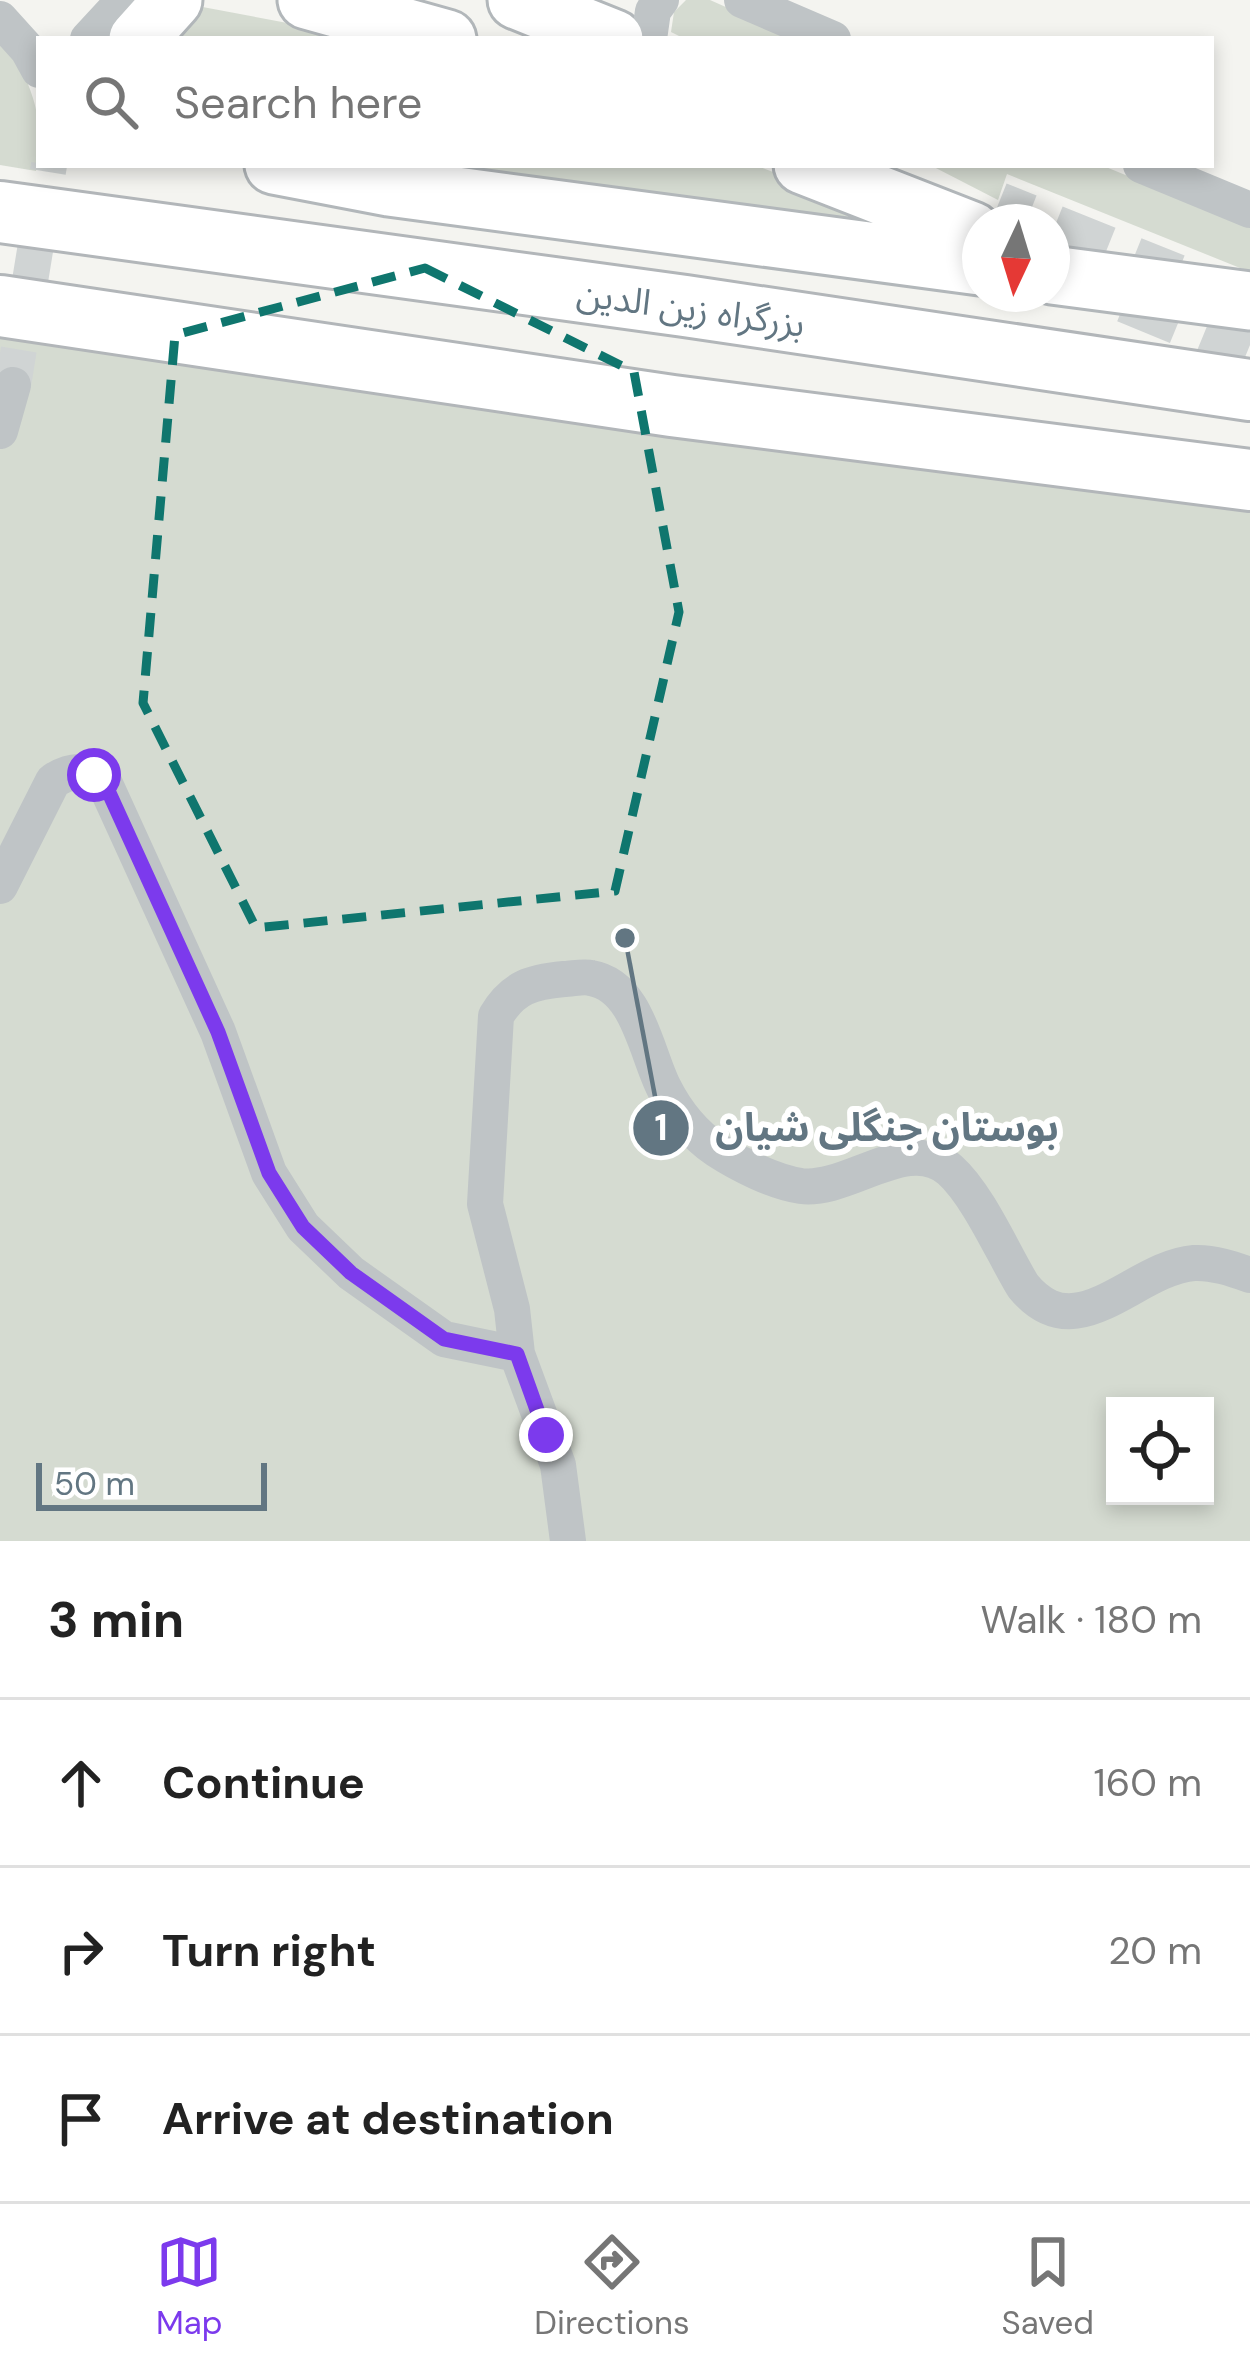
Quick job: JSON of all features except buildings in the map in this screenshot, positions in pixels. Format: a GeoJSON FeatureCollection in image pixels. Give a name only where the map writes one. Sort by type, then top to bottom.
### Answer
{"type":"FeatureCollection","features":[{"type":"Feature","properties":{"kind":"highway","name":"بزرگراه زین الدین"},"geometry":{"type":"LineString","coordinates":[[0,212],[1250,390]]}},
{"type":"Feature","properties":{"kind":"highway"},"geometry":{"type":"LineString","coordinates":[[0,306],[671,406],[1250,480]]}},
{"type":"Feature","properties":{"kind":"main road"},"geometry":{"type":"LineString","coordinates":[[141,36],[173,0]]}},
{"type":"Feature","properties":{"kind":"main road"},"geometry":{"type":"LineString","coordinates":[[307,0],[436,36]]}},
{"type":"Feature","properties":{"kind":"main road"},"geometry":{"type":"LineString","coordinates":[[481,36],[492,14],[484,0]]}},
{"type":"Feature","properties":{"kind":"main road"},"geometry":{"type":"LineString","coordinates":[[517,0],[607,36]]}},
{"type":"Feature","properties":{"kind":"main road"},"geometry":{"type":"LineString","coordinates":[[289,168],[388,188],[962,234]]}},
{"type":"Feature","properties":{"kind":"main road"},"geometry":{"type":"LineString","coordinates":[[811,168],[962,228]]}},
{"type":"Feature","properties":{"kind":"main road"},"geometry":{"type":"LineString","coordinates":[[900,168],[962,219]]}},
{"type":"Feature","properties":{"kind":"main road"},"geometry":{"type":"LineString","coordinates":[[1070,277],[1250,301]]}},
{"type":"Feature","properties":{"kind":"street"},"geometry":{"type":"LineString","coordinates":[[91,36],[124,0]]}},
{"type":"Feature","properties":{"kind":"street"},"geometry":{"type":"LineString","coordinates":[[649,36],[653,11],[661,0]]}},
{"type":"Feature","properties":{"kind":"street"},"geometry":{"type":"LineString","coordinates":[[742,0],[826,36]]}},
{"type":"Feature","properties":{"kind":"street"},"geometry":{"type":"LineString","coordinates":[[0,20],[36,65]]}},
{"type":"Feature","properties":{"kind":"street"},"geometry":{"type":"LineString","coordinates":[[1149,168],[1250,209]]}},
{"type":"Feature","properties":{"kind":"street"},"geometry":{"type":"LineString","coordinates":[[0,431],[14,385]]}},
{"type":"Feature","properties":{"kind":"street"},"geometry":{"type":"LineString","coordinates":[[0,886],[52,781],[80,771],[105,784],[218,1032],[269,1173],[303,1227],[351,1273],[444,1339],[517,1354]]}},
{"type":"Feature","properties":{"kind":"street"},"geometry":{"type":"LineString","coordinates":[[568,1541],[557,1465],[517,1354],[512,1309],[485,1204],[496,1016],[506,998],[530,982],[590,977],[614,987],[634,1016],[664,1089],[686,1123],[717,1150],[763,1174],[802,1186],[838,1182],[908,1157],[928,1158],[946,1166],[961,1181],[1023,1286],[1053,1310],[1093,1307],[1165,1271],[1195,1263],[1250,1274]]}},
{"type":"Feature","properties":{"kind":"highlighted area"},"geometry":{"type":"Polygon","coordinates":[[[425,268],[634,372],[679,612],[615,891],[256,928],[143,703],[175,335],[425,268]]]}},
{"type":"Feature","properties":{"kind":"shaded area"},"geometry":{"type":"Polygon","coordinates":[[[686,0],[710,0],[791,36],[679,36],[671,32],[674,12],[686,0]]]}},
{"type":"Feature","properties":{"kind":"shaded area"},"geometry":{"type":"Polygon","coordinates":[[[192,5],[357,36],[154,36],[192,5]]]}},
{"type":"Feature","properties":{"kind":"shaded area"},"geometry":{"type":"Polygon","coordinates":[[[0,33],[33,98],[36,168],[36,171],[0,165],[0,33]]]}},
{"type":"Feature","properties":{"kind":"shaded area"},"geometry":{"type":"Polygon","coordinates":[[[362,168],[763,168],[962,249],[362,168]]]}},
{"type":"Feature","properties":{"kind":"shaded area"},"geometry":{"type":"Polygon","coordinates":[[[936,168],[1108,168],[1250,226],[1250,272],[1007,174],[998,200],[936,168]]]}},
{"type":"Feature","properties":{"kind":"shaded area"},"geometry":{"type":"Polygon","coordinates":[[[0,294],[1250,469],[1250,1541],[0,1541],[0,294]]]}},
{"type":"Feature","properties":{"kind":"tunnel"},"geometry":{"type":"LineString","coordinates":[[13,385],[49,168]]}},
{"type":"Feature","properties":{"kind":"tunnel"},"geometry":{"type":"LineString","coordinates":[[1070,240],[1174,282]]}},
{"type":"Feature","properties":{"kind":"tunnel"},"geometry":{"type":"LineString","coordinates":[[1128,295],[1250,345]]}},
{"type":"Feature","properties":{"kind":"place","name":"بوستان جنگلی شیان"},"geometry":{"type":"Point","coordinates":[625,938]}},
{"type":"Feature","properties":{"kind":"route"},"geometry":{"type":"LineString","coordinates":[[94,775],[105,784],[218,1032],[269,1173],[303,1227],[351,1273],[444,1339],[517,1354],[546,1435]]}}]}
